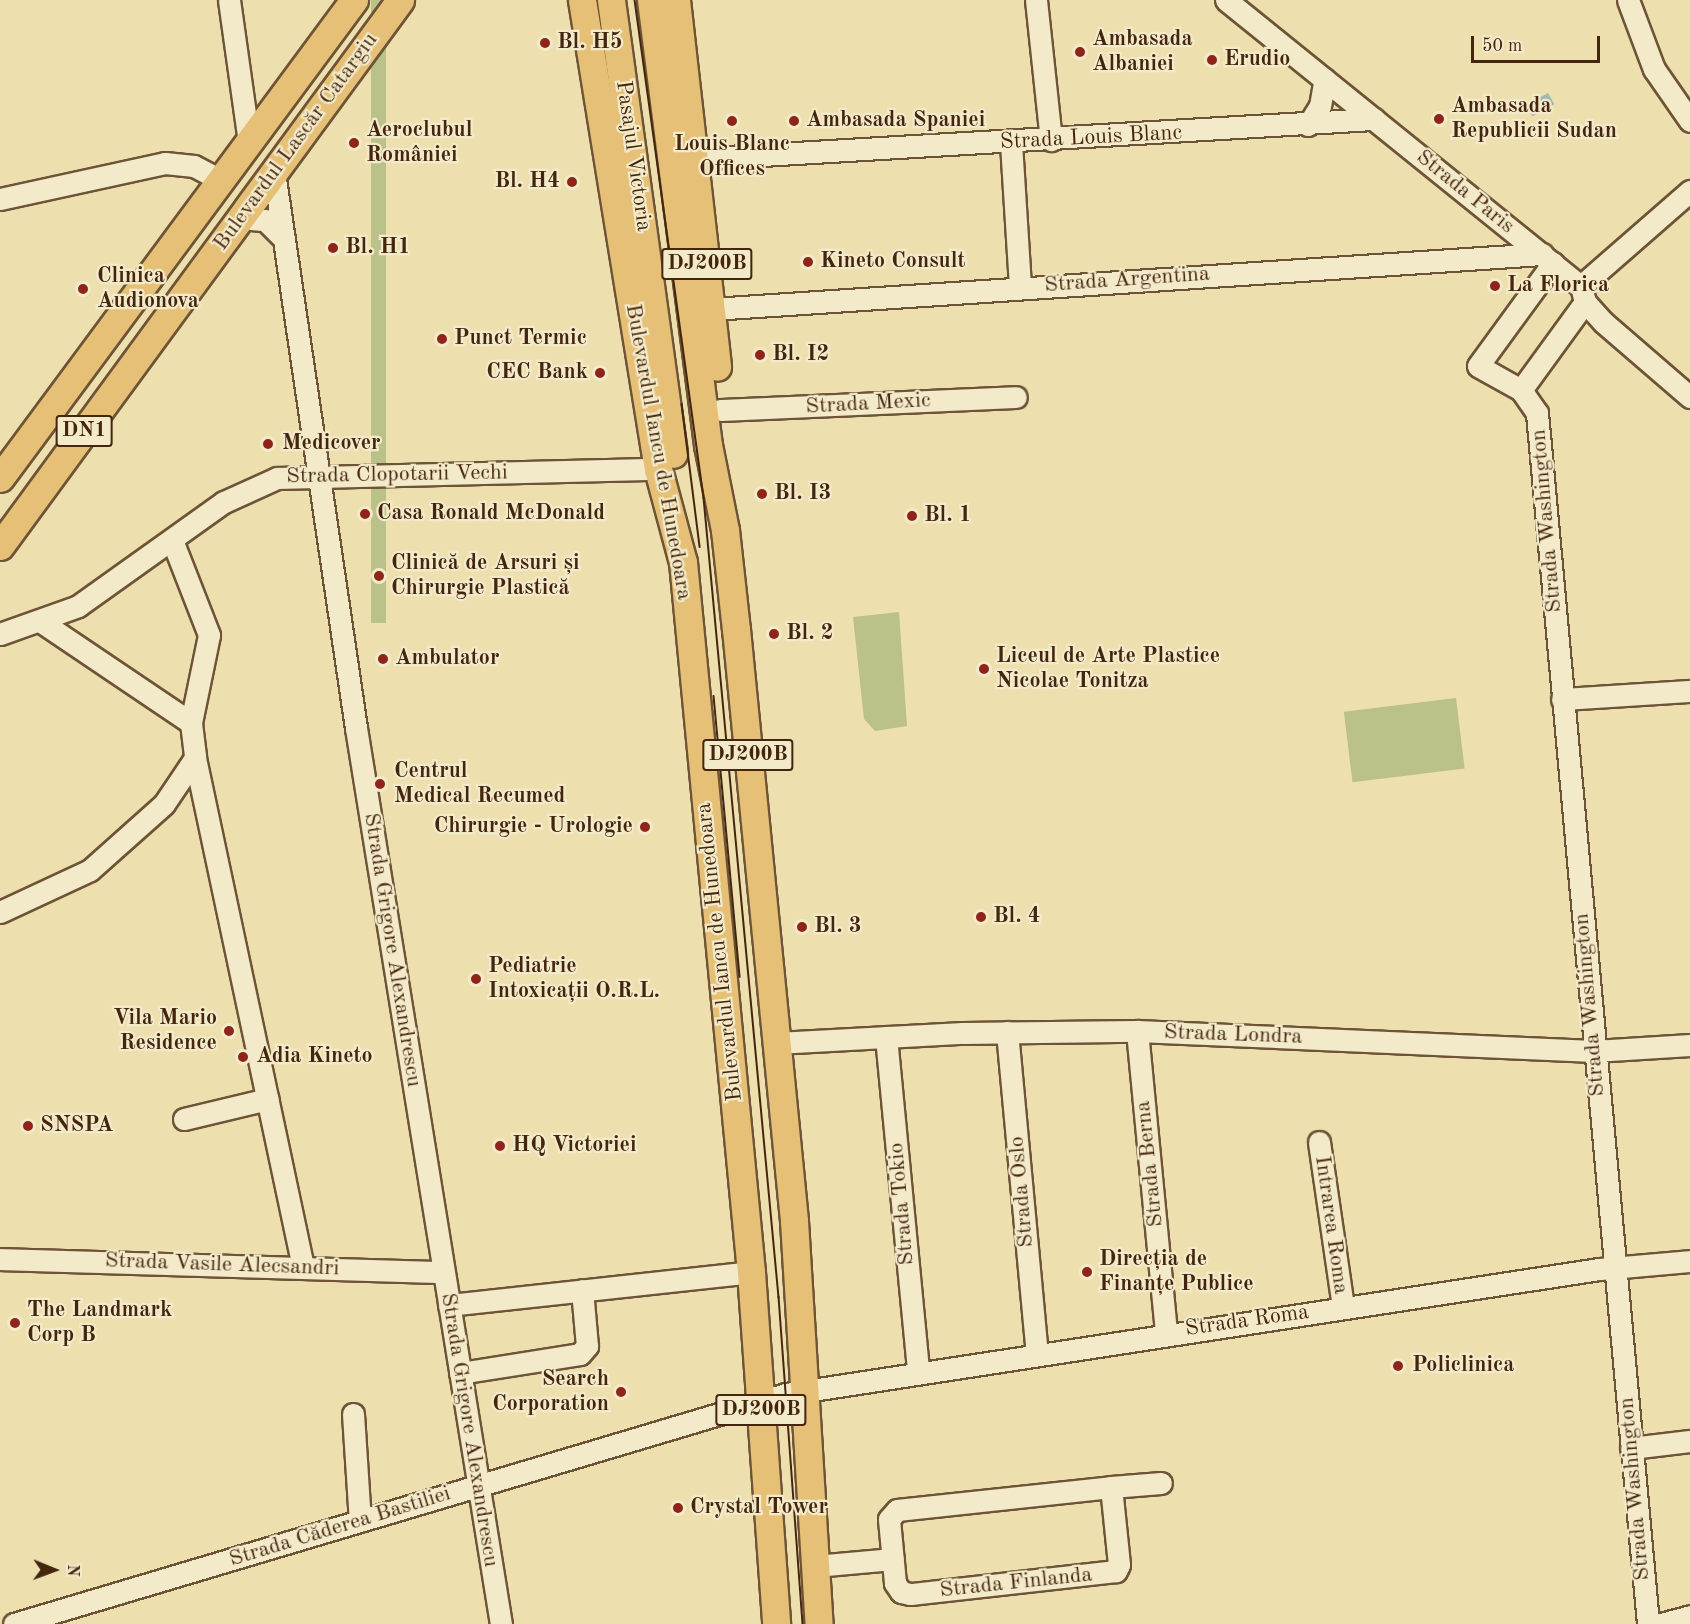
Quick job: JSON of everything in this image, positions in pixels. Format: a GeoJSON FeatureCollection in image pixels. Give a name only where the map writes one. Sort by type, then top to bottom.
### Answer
{"type":"FeatureCollection","features":[{"type":"Feature","properties":{"kind":"main road","name":"Bulevardul Lascăr Catargiu"},"geometry":{"type":"LineString","coordinates":[[0,478],[354,0]]}},
{"type":"Feature","properties":{"kind":"main road","name":"Bulevardul Lascăr Catargiu"},"geometry":{"type":"LineString","coordinates":[[0,546],[400,0]]}},
{"type":"Feature","properties":{"kind":"main road","name":"Bulevardul Iancu de Hunedoara"},"geometry":{"type":"LineString","coordinates":[[582,0],[658,469],[683,562],[751,1272],[776,1624]]}},
{"type":"Feature","properties":{"kind":"main road","name":"Pasajul Victoria"},"geometry":{"type":"LineString","coordinates":[[611,0],[660,343],[683,562]]}},
{"type":"Feature","properties":{"kind":"main road","name":"Pasajul Victoria"},"geometry":{"type":"LineString","coordinates":[[651,0],[712,410]]}},
{"type":"Feature","properties":{"kind":"main road","name":"Bulevardul Iancu de Hunedoara"},"geometry":{"type":"LineString","coordinates":[[676,0],[712,309],[712,410],[776,1043],[806,1390],[819,1624]]}},
{"type":"Feature","properties":{"kind":"street"},"geometry":{"type":"LineString","coordinates":[[229,0],[249,142]]}},
{"type":"Feature","properties":{"kind":"street"},"geometry":{"type":"LineString","coordinates":[[1036,0],[1051,140]]}},
{"type":"Feature","properties":{"kind":"street","name":"Strada Paris"},"geometry":{"type":"LineString","coordinates":[[1226,0],[1548,258],[1690,397]]}},
{"type":"Feature","properties":{"kind":"street"},"geometry":{"type":"LineString","coordinates":[[1628,0],[1654,69],[1690,121]]}},
{"type":"Feature","properties":{"kind":"street"},"geometry":{"type":"LineString","coordinates":[[1308,125],[1320,106],[1325,79]]}},
{"type":"Feature","properties":{"kind":"street","name":"Strada Louis Blanc"},"geometry":{"type":"LineString","coordinates":[[694,159],[1308,125],[1374,118]]}},
{"type":"Feature","properties":{"kind":"street"},"geometry":{"type":"LineString","coordinates":[[1011,142],[1020,287]]}},
{"type":"Feature","properties":{"kind":"street"},"geometry":{"type":"LineString","coordinates":[[0,199],[176,162],[194,166],[220,180]]}},
{"type":"Feature","properties":{"kind":"street","name":"Strada Grigore Alexandrescu"},"geometry":{"type":"LineString","coordinates":[[274,172],[448,1305],[501,1624]]}},
{"type":"Feature","properties":{"kind":"street"},"geometry":{"type":"LineString","coordinates":[[1521,390],[1583,294],[1690,191]]}},
{"type":"Feature","properties":{"kind":"street"},"geometry":{"type":"LineString","coordinates":[[240,218],[265,220],[284,239]]}},
{"type":"Feature","properties":{"kind":"street","name":"Strada Argentina"},"geometry":{"type":"LineString","coordinates":[[712,309],[1020,287],[1548,258]]}},
{"type":"Feature","properties":{"kind":"street","name":"Strada Washington"},"geometry":{"type":"LineString","coordinates":[[1548,258],[1478,366],[1521,390],[1537,413],[1648,1624]]}},
{"type":"Feature","properties":{"kind":"street","name":"Strada Mexic"},"geometry":{"type":"LineString","coordinates":[[712,410],[1016,397]]}},
{"type":"Feature","properties":{"kind":"street","name":"Strada Clopotarii Vechi"},"geometry":{"type":"LineString","coordinates":[[0,634],[78,606],[250,488],[277,478],[658,469]]}},
{"type":"Feature","properties":{"kind":"street"},"geometry":{"type":"LineString","coordinates":[[172,540],[209,635],[191,723],[195,758],[303,1267]]}},
{"type":"Feature","properties":{"kind":"street"},"geometry":{"type":"LineString","coordinates":[[40,621],[191,723]]}},
{"type":"Feature","properties":{"kind":"street"},"geometry":{"type":"LineString","coordinates":[[1562,699],[1690,691]]}},
{"type":"Feature","properties":{"kind":"street"},"geometry":{"type":"LineString","coordinates":[[0,912],[90,870],[164,804],[195,758]]}},
{"type":"Feature","properties":{"kind":"street","name":"Strada Londra"},"geometry":{"type":"LineString","coordinates":[[776,1043],[1007,1032],[1137,1031],[1594,1051],[1690,1046]]}},
{"type":"Feature","properties":{"kind":"street","name":"Strada Berna"},"geometry":{"type":"LineString","coordinates":[[1137,1031],[1166,1333]]}},
{"type":"Feature","properties":{"kind":"street","name":"Strada Oslo"},"geometry":{"type":"LineString","coordinates":[[1007,1032],[1037,1353]]}},
{"type":"Feature","properties":{"kind":"street","name":"Strada Tokio"},"geometry":{"type":"LineString","coordinates":[[886,1037],[918,1371]]}},
{"type":"Feature","properties":{"kind":"street"},"geometry":{"type":"LineString","coordinates":[[184,1119],[268,1099]]}},
{"type":"Feature","properties":{"kind":"street","name":"Intrarea Roma"},"geometry":{"type":"LineString","coordinates":[[1319,1142],[1343,1307]]}},
{"type":"Feature","properties":{"kind":"street","name":"Strada Vasile Alecsandri"},"geometry":{"type":"LineString","coordinates":[[0,1259],[443,1272]]}},
{"type":"Feature","properties":{"kind":"street","name":"Strada Roma"},"geometry":{"type":"LineString","coordinates":[[806,1390],[1166,1333],[1615,1267],[1690,1261]]}},
{"type":"Feature","properties":{"kind":"street"},"geometry":{"type":"LineString","coordinates":[[448,1305],[751,1272]]}},
{"type":"Feature","properties":{"kind":"street"},"geometry":{"type":"LineString","coordinates":[[460,1373],[580,1354],[587,1346],[582,1290]]}},
{"type":"Feature","properties":{"kind":"street","name":"Strada Căderea Bastiliei"},"geometry":{"type":"LineString","coordinates":[[14,1624],[62,1617],[360,1521],[760,1400],[806,1390]]}},
{"type":"Feature","properties":{"kind":"street"},"geometry":{"type":"LineString","coordinates":[[353,1414],[360,1521]]}},
{"type":"Feature","properties":{"kind":"street"},"geometry":{"type":"LineString","coordinates":[[1631,1448],[1690,1441]]}},
{"type":"Feature","properties":{"kind":"street","name":"Strada Finlanda"},"geometry":{"type":"LineString","coordinates":[[1111,1487],[1119,1565],[1110,1573],[910,1594],[901,1592],[895,1583],[889,1519],[897,1510],[1111,1487],[1161,1483]]}},
{"type":"Feature","properties":{"kind":"street"},"geometry":{"type":"LineString","coordinates":[[815,1566],[893,1559]]}},
{"type":"Feature","properties":{"kind":"street"},"geometry":{"type":"LineString","coordinates":[[1661,1624],[1690,1616]]}},
{"type":"Feature","properties":{"kind":"green space"},"geometry":{"type":"Polygon","coordinates":[[[371,0],[386,0],[386,623],[371,623],[371,0]]]}},
{"type":"Feature","properties":{"kind":"green space"},"geometry":{"type":"Polygon","coordinates":[[[899,612],[907,726],[875,731],[864,719],[853,617],[899,612]]]}},
{"type":"Feature","properties":{"kind":"green space"},"geometry":{"type":"Polygon","coordinates":[[[1456,698],[1465,768],[1352,782],[1344,712],[1456,698]]]}},
{"type":"Feature","properties":{"kind":"water"},"geometry":{"type":"Polygon","coordinates":[[[1548,93],[1554,104],[1532,116],[1526,105],[1548,93]]]}},
{"type":"Feature","properties":{"kind":"tram line"},"geometry":{"type":"LineString","coordinates":[[635,0],[704,498],[779,1297],[803,1624]]}},
{"type":"Feature","properties":{"kind":"tram line"},"geometry":{"type":"LineString","coordinates":[[682,404],[700,547]]}},
{"type":"Feature","properties":{"kind":"tram line"},"geometry":{"type":"LineString","coordinates":[[714,696],[740,977]]}},
{"type":"Feature","properties":{"kind":"place","name":"Bl. H5"},"geometry":{"type":"Point","coordinates":[545,43]}},
{"type":"Feature","properties":{"kind":"place","name":"Ambasada Albaniei"},"geometry":{"type":"Point","coordinates":[1080,52]}},
{"type":"Feature","properties":{"kind":"place","name":"Erudio"},"geometry":{"type":"Point","coordinates":[1212,60]}},
{"type":"Feature","properties":{"kind":"place","name":"Ambasada Republicii Sudan"},"geometry":{"type":"Point","coordinates":[1439,119]}},
{"type":"Feature","properties":{"kind":"place","name":"Louis Blanc Offices"},"geometry":{"type":"Point","coordinates":[732,121]}},
{"type":"Feature","properties":{"kind":"place","name":"Ambasada Spaniei"},"geometry":{"type":"Point","coordinates":[794,121]}},
{"type":"Feature","properties":{"kind":"place","name":"Aeroclubul României"},"geometry":{"type":"Point","coordinates":[354,143]}},
{"type":"Feature","properties":{"kind":"place","name":"Bl. H4"},"geometry":{"type":"Point","coordinates":[572,182]}},
{"type":"Feature","properties":{"kind":"place","name":"Bl. H1"},"geometry":{"type":"Point","coordinates":[333,248]}},
{"type":"Feature","properties":{"kind":"place","name":"Kineto Consult"},"geometry":{"type":"Point","coordinates":[808,262]}},
{"type":"Feature","properties":{"kind":"place","name":"La Florica"},"geometry":{"type":"Point","coordinates":[1495,286]}},
{"type":"Feature","properties":{"kind":"place","name":"Clinica Audionova"},"geometry":{"type":"Point","coordinates":[83,289]}},
{"type":"Feature","properties":{"kind":"place","name":"Punct Termic"},"geometry":{"type":"Point","coordinates":[442,339]}},
{"type":"Feature","properties":{"kind":"place","name":"Bl. I2"},"geometry":{"type":"Point","coordinates":[760,355]}},
{"type":"Feature","properties":{"kind":"place","name":"CEC Bank"},"geometry":{"type":"Point","coordinates":[600,373]}},
{"type":"Feature","properties":{"kind":"place","name":"Medicover"},"geometry":{"type":"Point","coordinates":[268,444]}},
{"type":"Feature","properties":{"kind":"place","name":"Bl. I3"},"geometry":{"type":"Point","coordinates":[762,494]}},
{"type":"Feature","properties":{"kind":"place","name":"Casa Ronald McDonald"},"geometry":{"type":"Point","coordinates":[365,514]}},
{"type":"Feature","properties":{"kind":"place","name":"Bl. 1"},"geometry":{"type":"Point","coordinates":[912,516]}},
{"type":"Feature","properties":{"kind":"place","name":"Clinică de Arsuri și Chirurgie Plastică"},"geometry":{"type":"Point","coordinates":[379,576]}},
{"type":"Feature","properties":{"kind":"place","name":"Bl. 2"},"geometry":{"type":"Point","coordinates":[774,634]}},
{"type":"Feature","properties":{"kind":"place","name":"Ambulator"},"geometry":{"type":"Point","coordinates":[383,659]}},
{"type":"Feature","properties":{"kind":"place","name":"Liceul de Arte Plastice Nicolae Tonitza"},"geometry":{"type":"Point","coordinates":[984,669]}},
{"type":"Feature","properties":{"kind":"place","name":"Centrul Medical Recumed"},"geometry":{"type":"Point","coordinates":[380,784]}},
{"type":"Feature","properties":{"kind":"place","name":"Chirurgie - Urologie"},"geometry":{"type":"Point","coordinates":[645,827]}},
{"type":"Feature","properties":{"kind":"place","name":"Bl. 4"},"geometry":{"type":"Point","coordinates":[981,917]}},
{"type":"Feature","properties":{"kind":"place","name":"Bl. 3"},"geometry":{"type":"Point","coordinates":[802,927]}},
{"type":"Feature","properties":{"kind":"place","name":"Pediatrie Intoxicații O.R.L."},"geometry":{"type":"Point","coordinates":[476,979]}},
{"type":"Feature","properties":{"kind":"place","name":"Vila Mario Residence"},"geometry":{"type":"Point","coordinates":[229,1031]}},
{"type":"Feature","properties":{"kind":"place","name":"Adia Kineto"},"geometry":{"type":"Point","coordinates":[243,1057]}},
{"type":"Feature","properties":{"kind":"place","name":"SNSPA"},"geometry":{"type":"Point","coordinates":[28,1126]}},
{"type":"Feature","properties":{"kind":"place","name":"HQ Victoriei"},"geometry":{"type":"Point","coordinates":[500,1146]}},
{"type":"Feature","properties":{"kind":"place","name":"Direcția de Finanțe Publice"},"geometry":{"type":"Point","coordinates":[1087,1272]}},
{"type":"Feature","properties":{"kind":"place","name":"The Landmark Corp B"},"geometry":{"type":"Point","coordinates":[15,1323]}},
{"type":"Feature","properties":{"kind":"place","name":"Policlinica"},"geometry":{"type":"Point","coordinates":[1398,1366]}},
{"type":"Feature","properties":{"kind":"place","name":"Search Corporation"},"geometry":{"type":"Point","coordinates":[621,1392]}},
{"type":"Feature","properties":{"kind":"place","name":"Crystal Tower"},"geometry":{"type":"Point","coordinates":[678,1508]}}]}
